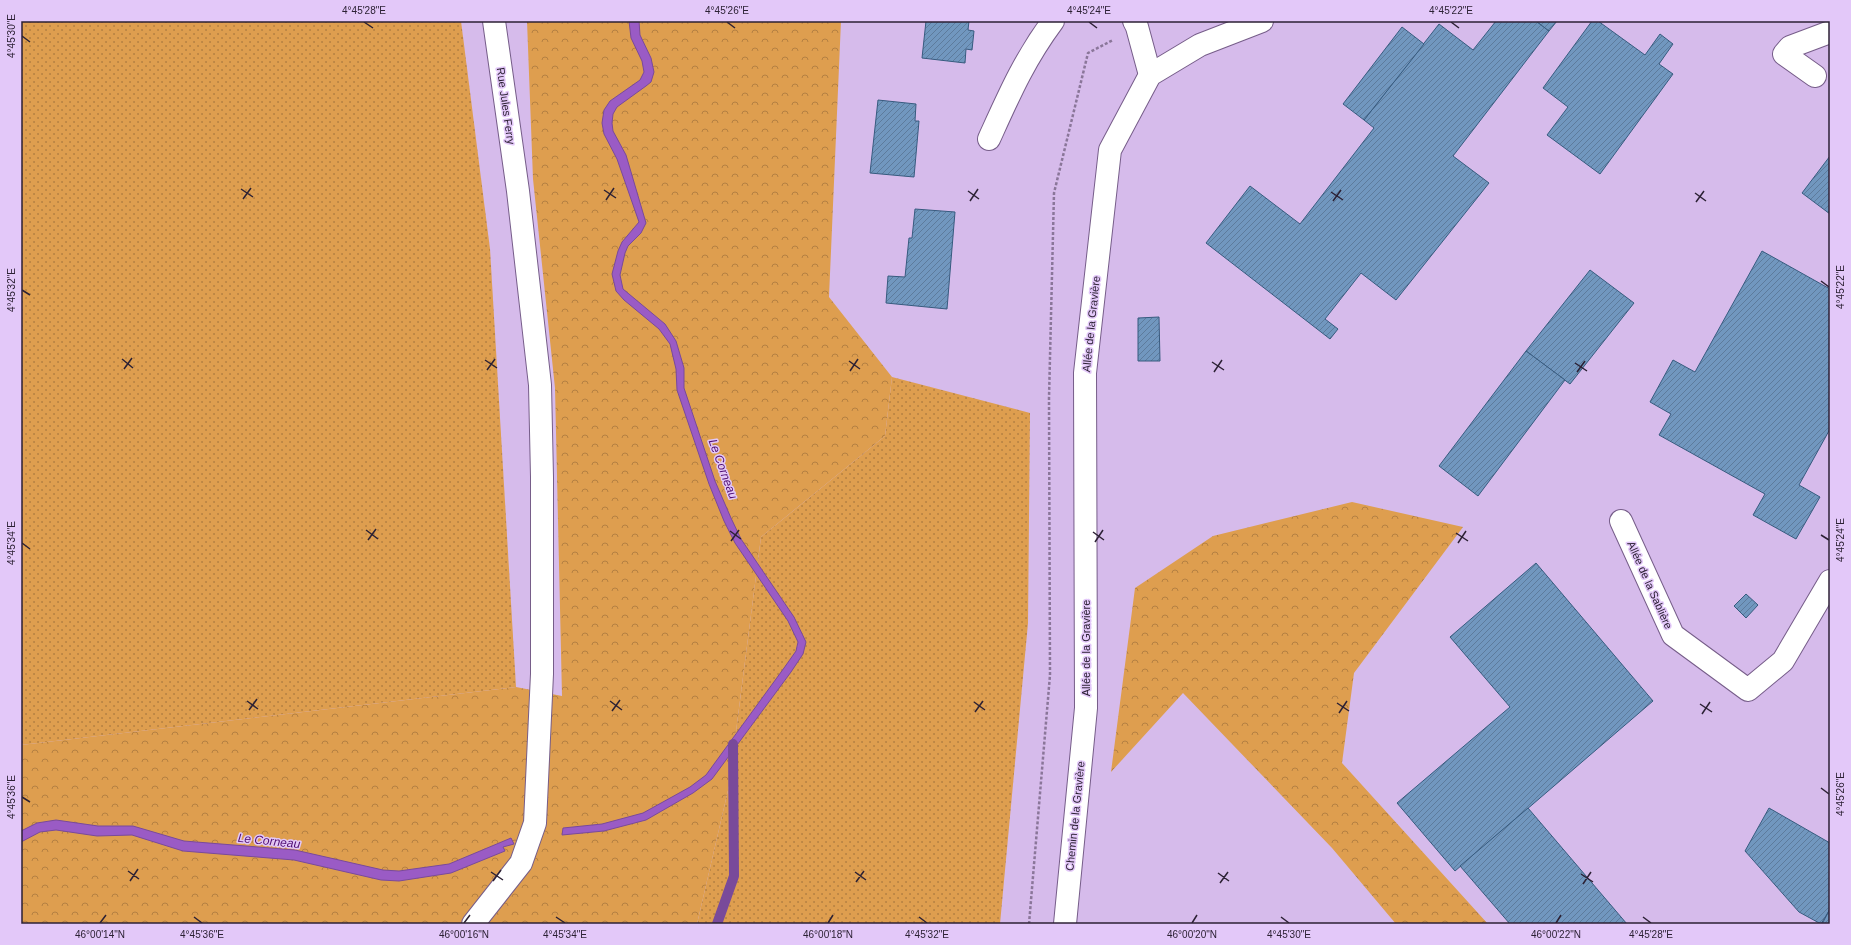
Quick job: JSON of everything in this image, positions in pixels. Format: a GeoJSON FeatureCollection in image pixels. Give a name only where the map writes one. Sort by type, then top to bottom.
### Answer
{"type":"FeatureCollection","features":[{"type":"Feature","properties":{"kind":"street","name":"Rue Jules Ferry"},"geometry":{"type":"LineString","coordinates":[[473,924],[521,863],[535,823],[542,666],[542,477],[540,385],[518,191],[494,21]]}},
{"type":"Feature","properties":{"kind":"street"},"geometry":{"type":"LineString","coordinates":[[989,139],[1017,76],[1036,44],[1053,21]]}},
{"type":"Feature","properties":{"kind":"street"},"geometry":{"type":"LineString","coordinates":[[1137,23],[1150,75],[1200,45],[1262,21]]}},
{"type":"Feature","properties":{"kind":"street"},"geometry":{"type":"LineString","coordinates":[[1815,76],[1784,54],[1790,47],[1830,32]]}},
{"type":"Feature","properties":{"kind":"street","name":"Allée de la Gravière"},"geometry":{"type":"LineString","coordinates":[[1086,708],[1085,373],[1110,150],[1150,75]]}},
{"type":"Feature","properties":{"kind":"street","name":"Allée de la Sablière"},"geometry":{"type":"LineString","coordinates":[[1621,521],[1673,635],[1748,690],[1783,661],[1830,581]]}},
{"type":"Feature","properties":{"kind":"street","name":"Chemin de la Gravière"},"geometry":{"type":"LineString","coordinates":[[1065,924],[1086,708]]}},
{"type":"Feature","properties":{"kind":"path"},"geometry":{"type":"LineString","coordinates":[[1029,924],[1050,675],[1049,398],[1054,193],[1088,53],[1137,23]]}},
{"type":"Feature","properties":{"kind":"green space"},"geometry":{"type":"Polygon","coordinates":[[[21,21],[461,21],[490,249],[516,687],[21,745],[21,21]]]}},
{"type":"Feature","properties":{"kind":"green space"},"geometry":{"type":"Polygon","coordinates":[[[527,21],[841,21],[829,297],[892,377],[885,436],[761,537],[729,786],[697,924],[21,924],[21,745],[516,687],[562,696],[555,388],[533,179],[527,21]]]}},
{"type":"Feature","properties":{"kind":"green space"},"geometry":{"type":"Polygon","coordinates":[[[892,377],[1030,413],[1028,623],[1000,924],[697,924],[729,786],[761,537],[885,436],[892,377]]]}},
{"type":"Feature","properties":{"kind":"green space"},"geometry":{"type":"Polygon","coordinates":[[[1352,502],[1463,527],[1354,673],[1342,763],[1488,924],[1396,924],[1332,848],[1183,693],[1111,772],[1135,588],[1213,536],[1352,502]]]}},
{"type":"Feature","properties":{"kind":"shaded area"},"geometry":{"type":"Polygon","coordinates":[[[629,21],[639,21],[640,35],[651,58],[654,72],[651,82],[617,107],[613,114],[613,131],[626,155],[646,223],[641,233],[628,246],[625,253],[620,275],[623,289],[665,324],[676,341],[684,368],[684,388],[715,481],[741,539],[794,617],[806,642],[803,654],[791,672],[712,779],[693,793],[646,820],[604,831],[562,835],[563,828],[602,824],[643,813],[690,787],[706,775],[796,651],[798,642],[788,621],[735,543],[724,521],[709,484],[677,390],[676,369],[670,344],[659,329],[624,300],[616,291],[612,274],[618,251],[622,242],[639,222],[617,159],[604,134],[602,123],[604,110],[610,101],[640,80],[644,72],[642,61],[631,38],[629,21]]]}},
{"type":"Feature","properties":{"kind":"shaded area"},"geometry":{"type":"Polygon","coordinates":[[[56,820],[98,826],[133,826],[184,841],[295,850],[383,870],[399,871],[449,864],[511,838],[514,844],[503,847],[505,851],[451,873],[399,881],[381,880],[294,860],[183,851],[132,835],[97,836],[56,830],[40,832],[21,842],[21,831],[37,823],[56,820]]]}},
{"type":"Feature","properties":{"kind":"building"},"geometry":{"type":"Polygon","coordinates":[[[926,21],[969,21],[968,30],[974,31],[972,50],[966,49],[965,63],[922,58],[926,21]]]}},
{"type":"Feature","properties":{"kind":"building"},"geometry":{"type":"Polygon","coordinates":[[[1496,21],[1536,21],[1549,31],[1453,156],[1489,183],[1396,300],[1361,273],[1325,319],[1338,329],[1330,339],[1206,243],[1250,186],[1300,224],[1374,128],[1364,120],[1439,24],[1473,50],[1496,21]]]}},
{"type":"Feature","properties":{"kind":"building"},"geometry":{"type":"Polygon","coordinates":[[[1536,21],[1557,21],[1549,31],[1536,21]]]}},
{"type":"Feature","properties":{"kind":"building"},"geometry":{"type":"Polygon","coordinates":[[[1592,21],[1598,21],[1645,55],[1660,34],[1673,44],[1659,64],[1673,74],[1600,174],[1547,135],[1568,107],[1543,88],[1592,21]]]}},
{"type":"Feature","properties":{"kind":"building"},"geometry":{"type":"Polygon","coordinates":[[[1402,27],[1424,44],[1364,120],[1343,104],[1402,27]]]}},
{"type":"Feature","properties":{"kind":"building"},"geometry":{"type":"Polygon","coordinates":[[[878,100],[916,104],[915,121],[919,121],[914,177],[870,173],[878,100]]]}},
{"type":"Feature","properties":{"kind":"building"},"geometry":{"type":"Polygon","coordinates":[[[1830,156],[1830,214],[1802,193],[1830,156]]]}},
{"type":"Feature","properties":{"kind":"building"},"geometry":{"type":"Polygon","coordinates":[[[915,209],[955,212],[947,309],[886,303],[888,276],[905,277],[909,238],[912,238],[915,209]]]}},
{"type":"Feature","properties":{"kind":"building"},"geometry":{"type":"Polygon","coordinates":[[[1762,251],[1830,289],[1830,429],[1799,485],[1820,497],[1796,539],[1753,515],[1765,494],[1659,435],[1671,414],[1650,402],[1673,360],[1695,372],[1762,251]]]}},
{"type":"Feature","properties":{"kind":"building"},"geometry":{"type":"Polygon","coordinates":[[[1590,270],[1634,303],[1570,384],[1526,351],[1590,270]]]}},
{"type":"Feature","properties":{"kind":"building"},"geometry":{"type":"Polygon","coordinates":[[[1159,317],[1160,361],[1138,361],[1138,318],[1159,317]]]}},
{"type":"Feature","properties":{"kind":"building"},"geometry":{"type":"Polygon","coordinates":[[[1526,351],[1565,380],[1478,496],[1439,466],[1526,351]]]}},
{"type":"Feature","properties":{"kind":"building"},"geometry":{"type":"Polygon","coordinates":[[[1536,563],[1653,701],[1455,871],[1397,803],[1510,707],[1450,637],[1536,563]]]}},
{"type":"Feature","properties":{"kind":"building"},"geometry":{"type":"Polygon","coordinates":[[[1746,594],[1758,605],[1746,618],[1734,606],[1746,594]]]}},
{"type":"Feature","properties":{"kind":"building"},"geometry":{"type":"Polygon","coordinates":[[[1528,808],[1627,924],[1510,924],[1460,866],[1528,808]]]}},
{"type":"Feature","properties":{"kind":"building"},"geometry":{"type":"Polygon","coordinates":[[[1769,808],[1830,843],[1830,909],[1821,924],[1799,912],[1745,851],[1769,808]]]}},
{"type":"Feature","properties":{"kind":"building"},"geometry":{"type":"Polygon","coordinates":[[[1830,909],[1830,924],[1822,924],[1830,909]]]}},
{"type":"Feature","properties":{"kind":"waterway"},"geometry":{"type":"LineString","coordinates":[[717,924],[734,876],[733,744]]}},
{"type":"Feature","properties":{"kind":"water label","name":"Le Corneau"},"geometry":{"type":"Point","coordinates":[723,469]}},
{"type":"Feature","properties":{"kind":"water label","name":"Le Corneau"},"geometry":{"type":"Point","coordinates":[269,841]}}]}
